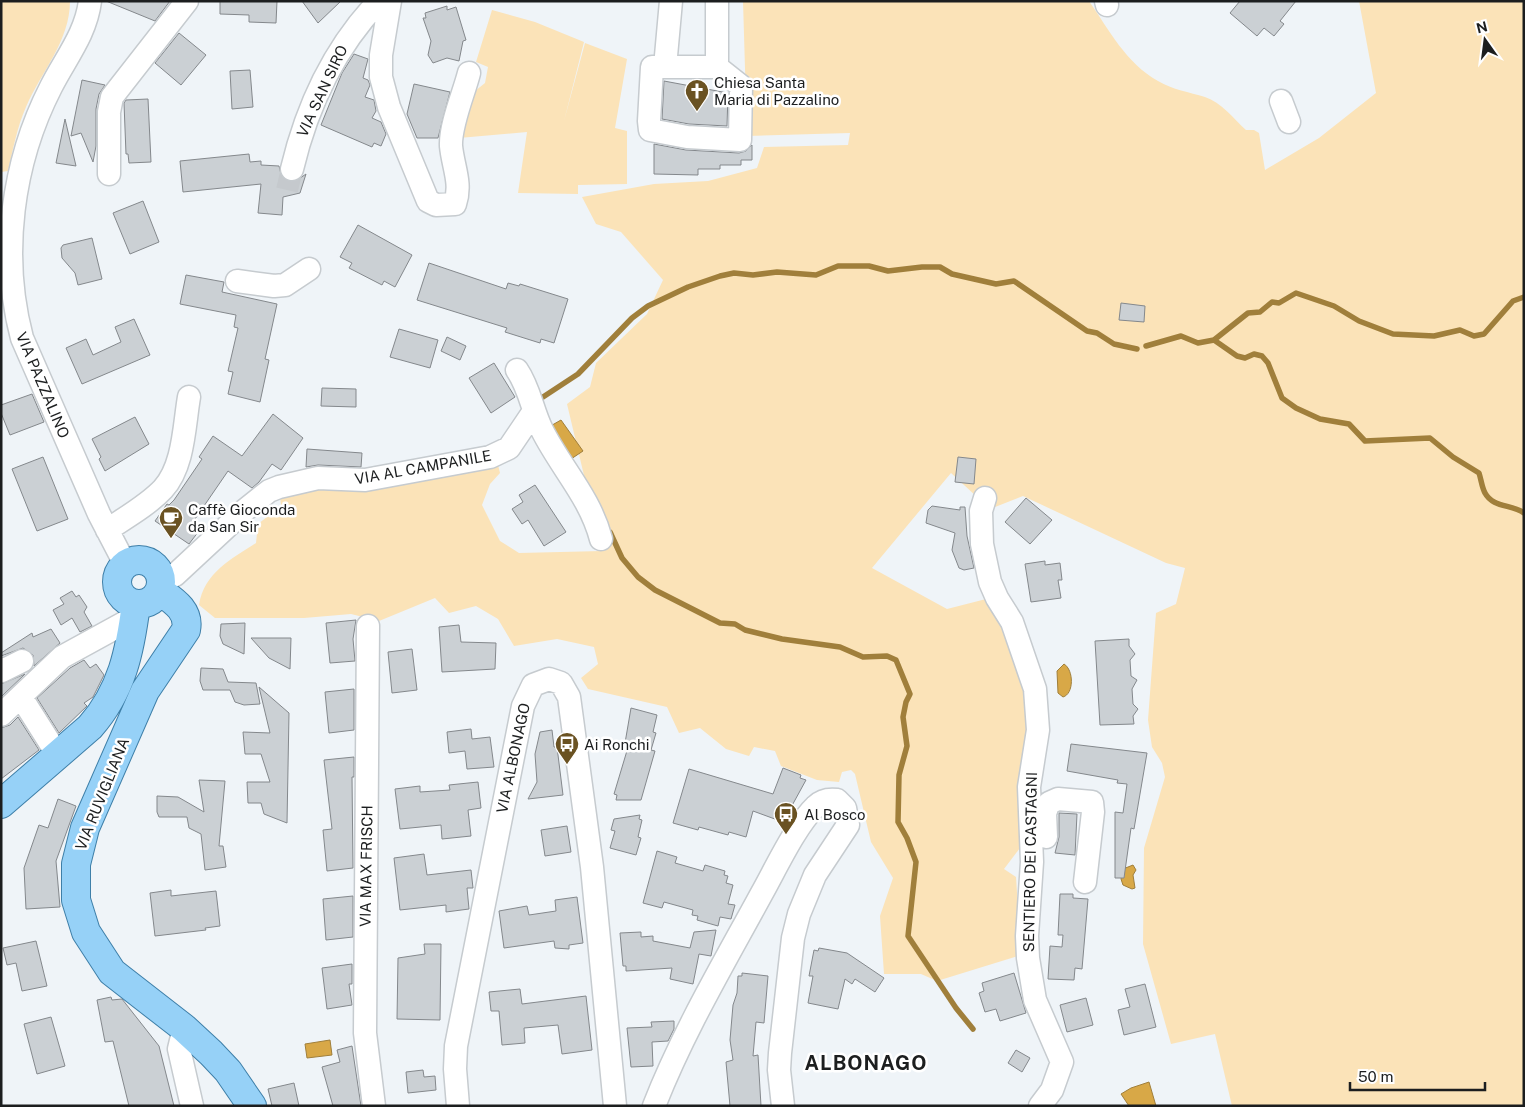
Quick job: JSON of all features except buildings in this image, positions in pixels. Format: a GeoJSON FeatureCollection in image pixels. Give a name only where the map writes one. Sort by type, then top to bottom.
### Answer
{"type":"FeatureCollection","features":[{"type":"Feature","properties":{"kind":"main road"},"geometry":{"type":"LineString","coordinates":[[1,804],[90,727],[111,699],[127,660],[135,611],[150,601],[161,586],[157,568],[145,560],[131,561],[124,564],[117,575],[117,588],[135,611]]}},
{"type":"Feature","properties":{"kind":"main road","name":"VIA RUVIGLIANA"},"geometry":{"type":"LineString","coordinates":[[161,586],[184,612],[187,623],[186,630],[145,691],[89,819],[77,856],[75,890],[78,908],[86,932],[102,959],[131,988],[184,1028],[228,1071],[252,1106]]}},
{"type":"Feature","properties":{"kind":"street","name":"VIA PAZZALINO"},"geometry":{"type":"LineString","coordinates":[[90,1],[83,28],[32,126],[8,192],[7,220],[10,280],[15,315],[55,418],[124,564]]}},
{"type":"Feature","properties":{"kind":"street"},"geometry":{"type":"LineString","coordinates":[[109,174],[109,112],[112,97],[187,1]]}},
{"type":"Feature","properties":{"kind":"street","name":"VIA SAN SIRO"},"geometry":{"type":"LineString","coordinates":[[293,166],[301,130],[336,56],[358,23],[379,1]]}},
{"type":"Feature","properties":{"kind":"street"},"geometry":{"type":"LineString","coordinates":[[390,1],[381,55],[384,92],[428,202],[436,205],[455,204],[459,191],[451,145],[469,73]]}},
{"type":"Feature","properties":{"kind":"street"},"geometry":{"type":"LineString","coordinates":[[658,67],[717,67],[741,86],[740,140],[687,137],[650,130],[658,67],[671,1]]}},
{"type":"Feature","properties":{"kind":"street"},"geometry":{"type":"LineString","coordinates":[[717,1],[717,67]]}},
{"type":"Feature","properties":{"kind":"street"},"geometry":{"type":"LineString","coordinates":[[1281,101],[1289,122]]}},
{"type":"Feature","properties":{"kind":"street"},"geometry":{"type":"LineString","coordinates":[[237,281],[274,286],[286,284],[309,269]]}},
{"type":"Feature","properties":{"kind":"street"},"geometry":{"type":"LineString","coordinates":[[517,370],[526,384],[534,411],[557,458],[584,494],[596,517],[601,539]]}},
{"type":"Feature","properties":{"kind":"street"},"geometry":{"type":"LineString","coordinates":[[107,530],[163,489],[173,473],[179,454],[190,397]]}},
{"type":"Feature","properties":{"kind":"street","name":"VIA AL CAMPANILE"},"geometry":{"type":"LineString","coordinates":[[161,586],[245,510],[279,487],[318,478],[365,480],[490,457],[509,448],[534,411]]}},
{"type":"Feature","properties":{"kind":"street","name":"SENTIERO DEI CASTAGNI"},"geometry":{"type":"LineString","coordinates":[[985,498],[981,511],[982,544],[990,582],[1015,629],[1029,667],[1036,696],[1038,730],[1029,787],[1032,862],[1027,936],[1032,984],[1036,1000],[1062,1062],[1052,1090],[1040,1106]]}},
{"type":"Feature","properties":{"kind":"street"},"geometry":{"type":"LineString","coordinates":[[2,713],[22,697],[38,678],[62,657],[135,611]]}},
{"type":"Feature","properties":{"kind":"street","name":"VIA MAX FRISCH"},"geometry":{"type":"LineString","coordinates":[[368,626],[365,1033],[374,1106]]}},
{"type":"Feature","properties":{"kind":"street"},"geometry":{"type":"LineString","coordinates":[[1,670],[22,661]]}},
{"type":"Feature","properties":{"kind":"street","name":"VIA ALBONAGO"},"geometry":{"type":"LineString","coordinates":[[458,1106],[456,1046],[523,706],[533,685],[549,679],[561,683],[569,697],[592,867],[615,1106]]}},
{"type":"Feature","properties":{"kind":"street"},"geometry":{"type":"LineString","coordinates":[[22,697],[57,754]]}},
{"type":"Feature","properties":{"kind":"street"},"geometry":{"type":"LineString","coordinates":[[1032,862],[1040,860],[1046,854],[1045,813],[1049,803],[1058,799],[1095,802],[1085,882]]}},
{"type":"Feature","properties":{"kind":"street"},"geometry":{"type":"LineString","coordinates":[[654,1106],[665,1078],[711,987],[793,839],[815,807],[825,800],[837,800],[842,803],[848,813],[848,825],[811,882],[799,914],[793,938],[779,1070],[783,1106]]}},
{"type":"Feature","properties":{"kind":"street"},"geometry":{"type":"LineString","coordinates":[[184,1028],[179,1049],[192,1106]]}},
{"type":"Feature","properties":{"kind":"shaded area"},"geometry":{"type":"Polygon","coordinates":[[[1,1],[70,1],[69,16],[60,43],[32,94],[23,115],[8,171],[1,172],[1,1]]]}},
{"type":"Feature","properties":{"kind":"shaded area"},"geometry":{"type":"Polygon","coordinates":[[[743,1],[1089,1],[1119,45],[1147,74],[1169,87],[1211,99],[1246,130],[1254,130],[1259,133],[1265,170],[1319,138],[1376,93],[1359,1],[1524,1],[1524,1106],[1232,1106],[1215,1034],[1171,1044],[1143,944],[1144,848],[1165,777],[1162,763],[1152,747],[1148,720],[1156,613],[1176,604],[1185,568],[1166,563],[1023,496],[990,509],[951,473],[872,568],[947,609],[990,598],[1030,690],[1026,840],[1004,869],[1016,877],[1021,955],[937,981],[921,974],[884,974],[880,916],[893,878],[871,842],[855,774],[851,770],[842,772],[839,782],[817,780],[781,766],[775,751],[754,747],[749,756],[726,749],[700,728],[679,733],[667,707],[588,689],[581,678],[598,664],[594,647],[557,639],[514,646],[498,619],[476,606],[449,613],[435,598],[379,621],[351,614],[304,618],[215,618],[199,605],[206,584],[220,568],[256,543],[258,524],[281,506],[280,496],[284,493],[498,465],[500,473],[490,484],[482,505],[500,541],[519,553],[602,551],[567,404],[590,387],[596,363],[647,314],[663,280],[621,232],[596,224],[582,197],[654,184],[708,181],[757,168],[764,147],[848,145],[850,133],[747,136],[743,1]]]}},
{"type":"Feature","properties":{"kind":"shaded area"},"geometry":{"type":"Polygon","coordinates":[[[492,10],[535,22],[584,42],[564,121],[585,43],[627,59],[615,128],[627,131],[627,184],[578,185],[578,194],[518,193],[527,132],[459,138],[470,95],[485,83],[488,67],[476,62],[492,10]]]}},
{"type":"Feature","properties":{"kind":"shaded area"},"geometry":{"type":"Polygon","coordinates":[[[561,420],[583,451],[565,463],[547,428],[561,420]]]}},
{"type":"Feature","properties":{"kind":"shaded area"},"geometry":{"type":"Polygon","coordinates":[[[1064,664],[1070,671],[1071,687],[1067,695],[1063,697],[1058,693],[1057,671],[1064,664]]]}},
{"type":"Feature","properties":{"kind":"shaded area"},"geometry":{"type":"Polygon","coordinates":[[[1133,865],[1136,870],[1133,875],[1135,888],[1132,889],[1123,885],[1121,879],[1123,869],[1133,865]]]}},
{"type":"Feature","properties":{"kind":"shaded area"},"geometry":{"type":"Polygon","coordinates":[[[330,1040],[332,1055],[307,1058],[305,1044],[330,1040]]]}},
{"type":"Feature","properties":{"kind":"shaded area"},"geometry":{"type":"Polygon","coordinates":[[[1149,1082],[1156,1106],[1129,1106],[1121,1094],[1131,1088],[1149,1082]]]}},
{"type":"Feature","properties":{"kind":"waterway"},"geometry":{"type":"LineString","coordinates":[[543,397],[578,374],[632,318],[648,306],[688,287],[734,273],[753,275],[777,272],[816,275],[838,266],[869,266],[888,271],[940,267],[952,274],[996,284],[1014,281],[1087,331],[1097,333],[1114,344],[1137,349]]}},
{"type":"Feature","properties":{"kind":"waterway"},"geometry":{"type":"LineString","coordinates":[[1146,346],[1181,336],[1198,343],[1214,340],[1248,313],[1260,312],[1272,302],[1279,303],[1296,293],[1334,306],[1359,321],[1393,334],[1434,336],[1460,330],[1474,336],[1484,334],[1513,301],[1524,297]]}},
{"type":"Feature","properties":{"kind":"waterway"},"geometry":{"type":"LineString","coordinates":[[1214,340],[1237,356],[1245,358],[1254,354],[1262,356],[1268,363],[1282,398],[1296,408],[1320,419],[1349,424],[1365,441],[1430,438],[1453,457],[1479,473],[1488,498],[1498,504],[1524,513]]}},
{"type":"Feature","properties":{"kind":"waterway"},"geometry":{"type":"LineString","coordinates":[[610,532],[622,558],[638,577],[655,590],[720,623],[735,624],[745,630],[782,639],[840,647],[863,657],[887,656],[896,660],[910,694],[903,717],[907,746],[899,775],[898,822],[907,838],[916,862],[908,936],[956,1008],[973,1029]]}},
{"type":"Feature","properties":{"kind":"tunnel"},"geometry":{"type":"LineString","coordinates":[[287,190],[292,169]]}},
{"type":"Feature","properties":{"kind":"place","name":"Chiesa Santa Maria di Pazzalino"},"geometry":{"type":"Point","coordinates":[697,112]}},
{"type":"Feature","properties":{"kind":"place","name":"Caffè Gioconda da San Sir"},"geometry":{"type":"Point","coordinates":[171,539]}},
{"type":"Feature","properties":{"kind":"place","name":"Ai Ronchi"},"geometry":{"type":"Point","coordinates":[567,765]}},
{"type":"Feature","properties":{"kind":"place","name":"Al Bosco"},"geometry":{"type":"Point","coordinates":[786,835]}},
{"type":"Feature","properties":{"kind":"district","name":"ALBONAGO"},"geometry":{"type":"Point","coordinates":[866,1063]}}]}
